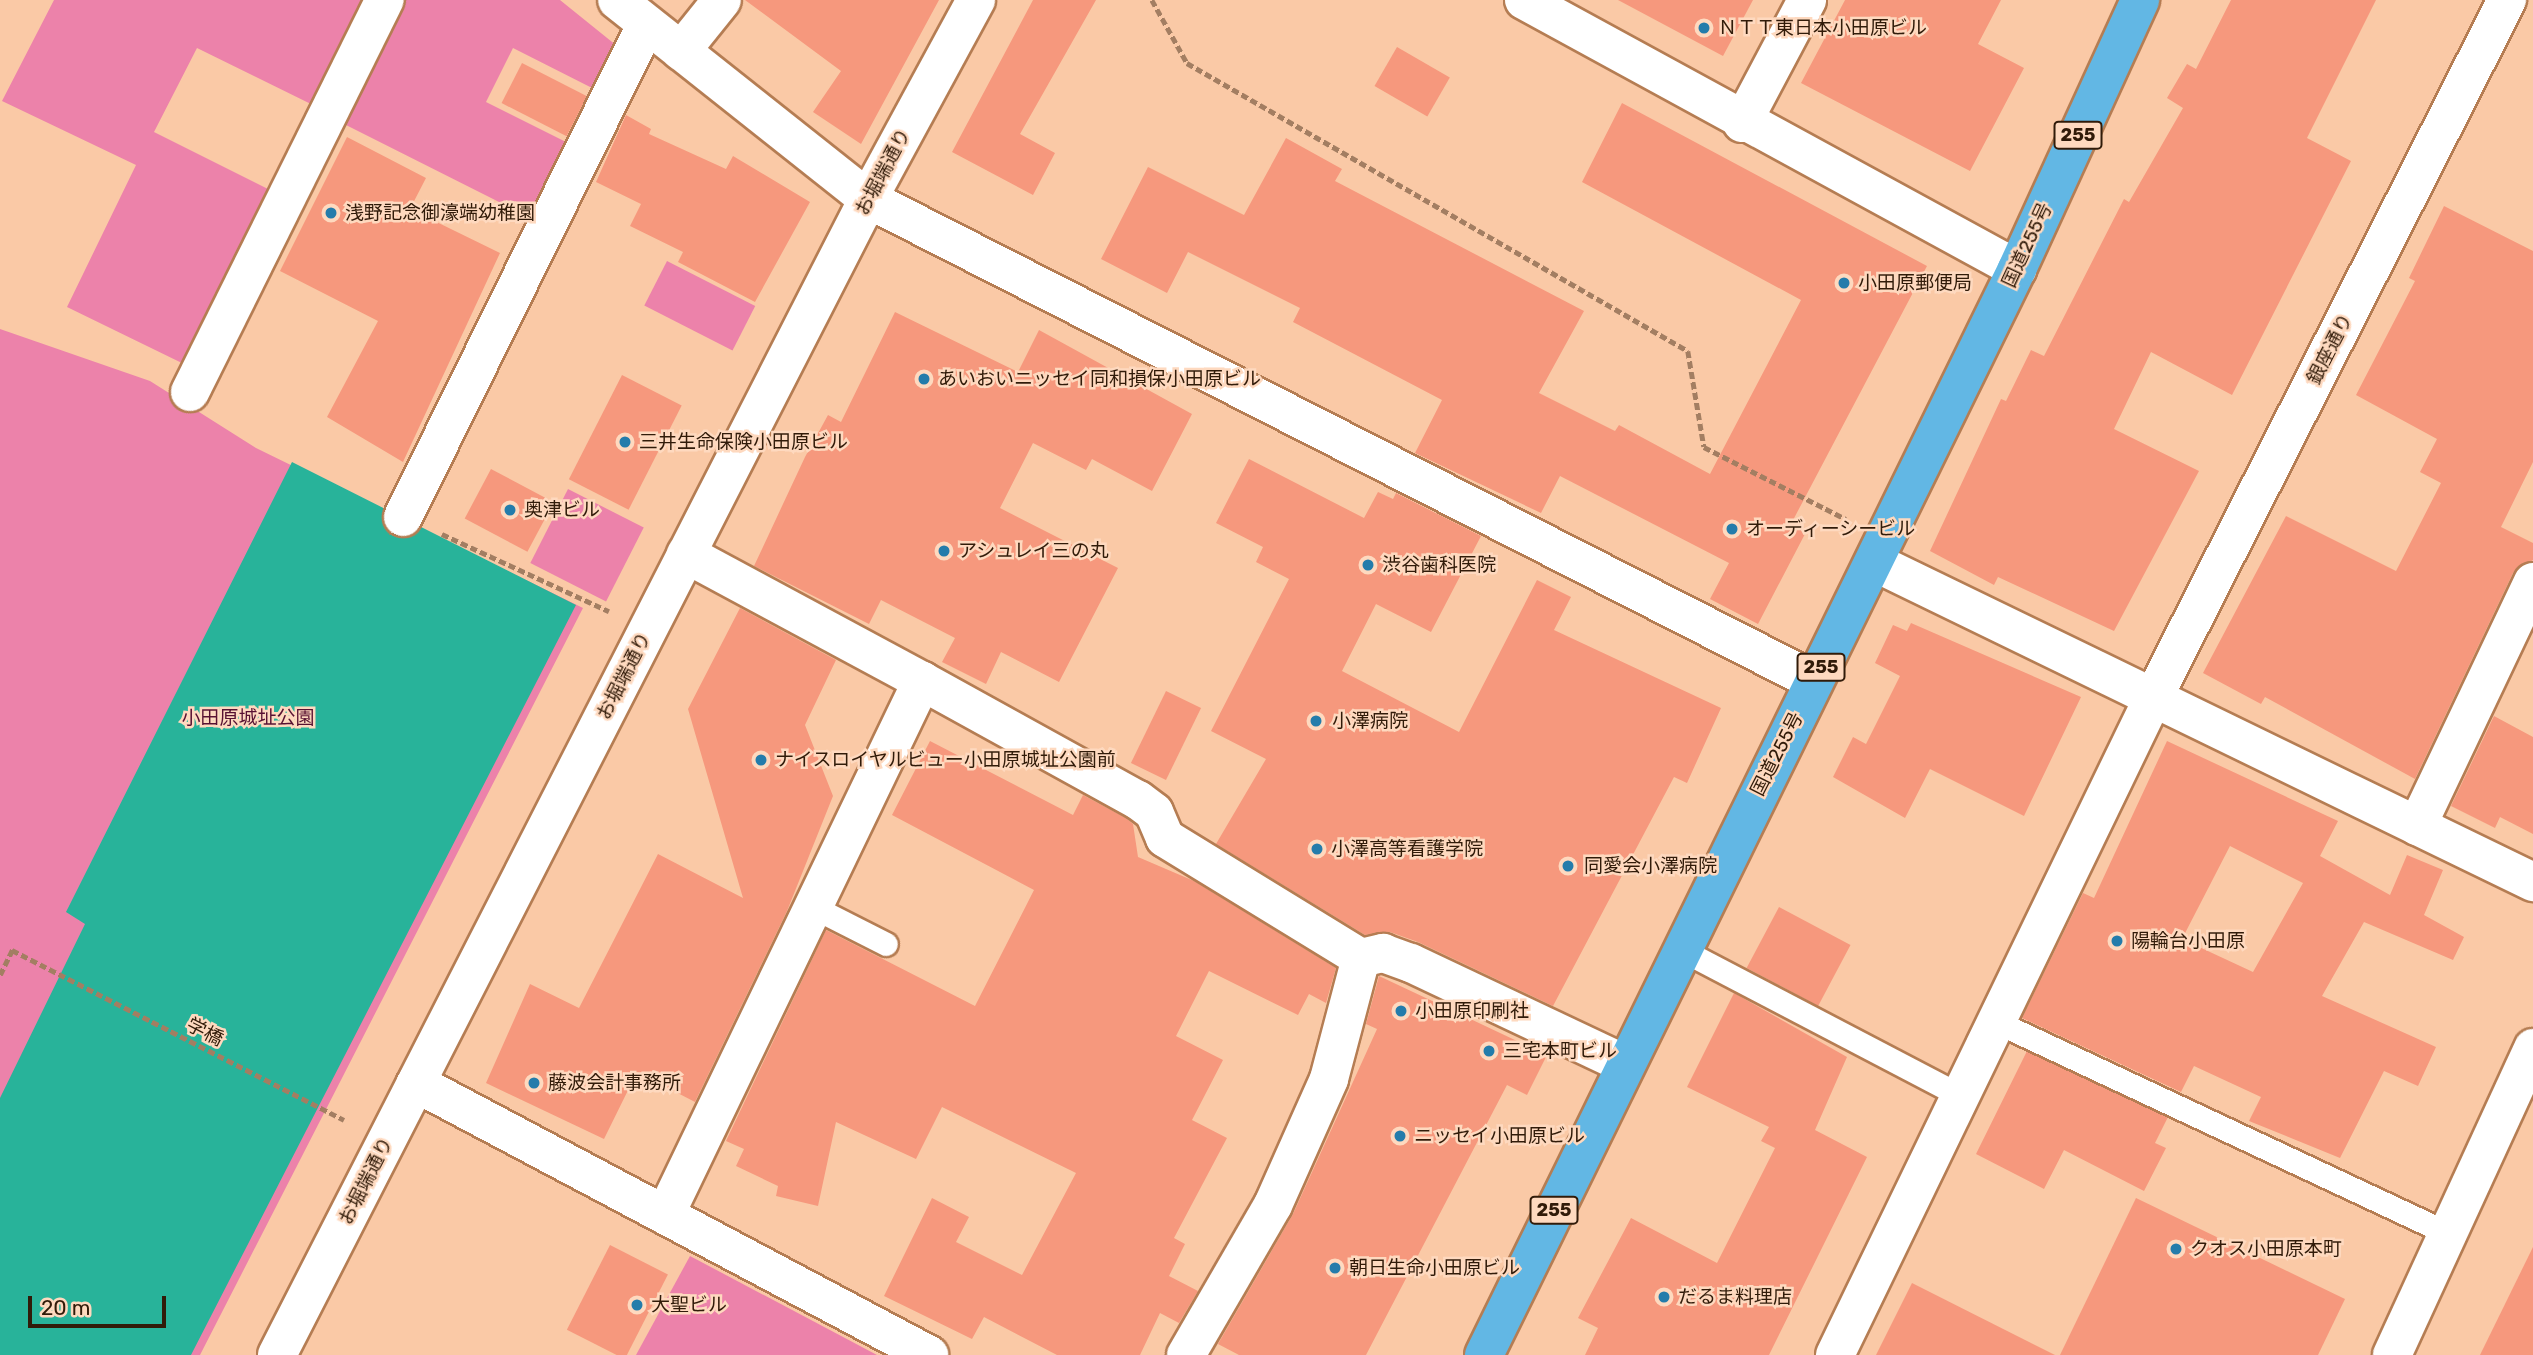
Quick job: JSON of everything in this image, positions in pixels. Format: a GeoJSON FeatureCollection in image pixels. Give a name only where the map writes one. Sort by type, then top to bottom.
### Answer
{"type":"FeatureCollection","features":[{"type":"Feature","properties":{"kind":"highway","name":"国道255号"},"geometry":{"type":"LineString","coordinates":[[1484,1355],[1680,949],[2017,269],[2140,0]]}},
{"type":"Feature","properties":{"kind":"street"},"geometry":{"type":"LineString","coordinates":[[190,393],[385,0]]}},
{"type":"Feature","properties":{"kind":"street"},"geometry":{"type":"LineString","coordinates":[[617,0],[868,198],[1814,681]]}},
{"type":"Feature","properties":{"kind":"street"},"geometry":{"type":"LineString","coordinates":[[681,51],[722,0]]}},
{"type":"Feature","properties":{"kind":"street","name":"お堀端通り"},"geometry":{"type":"LineString","coordinates":[[281,1354],[416,1083],[868,198],[976,0]]}},
{"type":"Feature","properties":{"kind":"street"},"geometry":{"type":"LineString","coordinates":[[1524,0],[1742,123],[2017,269]]}},
{"type":"Feature","properties":{"kind":"street"},"geometry":{"type":"LineString","coordinates":[[1742,123],[1807,0]]}},
{"type":"Feature","properties":{"kind":"street","name":"銀座通り"},"geometry":{"type":"LineString","coordinates":[[1835,1355],[1999,1023],[2153,698],[2507,0]]}},
{"type":"Feature","properties":{"kind":"street"},"geometry":{"type":"LineString","coordinates":[[403,516],[646,25]]}},
{"type":"Feature","properties":{"kind":"street"},"geometry":{"type":"LineString","coordinates":[[1879,550],[2153,698],[2533,882]]}},
{"type":"Feature","properties":{"kind":"street"},"geometry":{"type":"LineString","coordinates":[[687,554],[1138,800],[1154,811],[1165,838],[1361,958],[1383,953],[1411,963],[1625,1064]]}},
{"type":"Feature","properties":{"kind":"street"},"geometry":{"type":"LineString","coordinates":[[2417,825],[2533,582]]}},
{"type":"Feature","properties":{"kind":"street"},"geometry":{"type":"LineString","coordinates":[[665,1214],[817,909],[922,681]]}},
{"type":"Feature","properties":{"kind":"street"},"geometry":{"type":"LineString","coordinates":[[1186,1355],[1273,1205],[1318,1104],[1361,958]]}},
{"type":"Feature","properties":{"kind":"street"},"geometry":{"type":"LineString","coordinates":[[2392,1355],[2446,1232],[2533,1048]]}},
{"type":"Feature","properties":{"kind":"street"},"geometry":{"type":"LineString","coordinates":[[416,1083],[929,1355]]}},
{"type":"Feature","properties":{"kind":"lane"},"geometry":{"type":"LineString","coordinates":[[817,909],[886,944]]}},
{"type":"Feature","properties":{"kind":"lane"},"geometry":{"type":"LineString","coordinates":[[1680,949],[1962,1097]]}},
{"type":"Feature","properties":{"kind":"lane"},"geometry":{"type":"LineString","coordinates":[[1999,1023],[2446,1232]]}},
{"type":"Feature","properties":{"kind":"path"},"geometry":{"type":"LineString","coordinates":[[1152,0],[1187,63],[1688,351],[1704,447],[1879,550]]}},
{"type":"Feature","properties":{"kind":"path"},"geometry":{"type":"LineString","coordinates":[[403,516],[616,615]]}},
{"type":"Feature","properties":{"kind":"path","name":"学橋"},"geometry":{"type":"LineString","coordinates":[[0,975],[12,950],[344,1120]]}},
{"type":"Feature","properties":{"kind":"green space"},"geometry":{"type":"Polygon","coordinates":[[[54,0],[372,0],[319,108],[197,48],[154,132],[276,193],[188,366],[67,307],[136,165],[2,101],[54,0]]]}},
{"type":"Feature","properties":{"kind":"green space"},"geometry":{"type":"Polygon","coordinates":[[[405,0],[560,0],[622,50],[600,92],[513,48],[486,102],[572,145],[535,220],[344,124],[405,0]]]}},
{"type":"Feature","properties":{"kind":"green space"},"geometry":{"type":"Polygon","coordinates":[[[667,261],[755,306],[733,350],[644,306],[667,261]]]}},
{"type":"Feature","properties":{"kind":"green space","name":"小田原城址公園"},"geometry":{"type":"Polygon","coordinates":[[[0,329],[150,381],[256,448],[583,608],[200,1355],[0,1355],[0,329]]]}},
{"type":"Feature","properties":{"kind":"green space"},"geometry":{"type":"Polygon","coordinates":[[[568,489],[644,528],[606,602],[530,563],[568,489]]]}},
{"type":"Feature","properties":{"kind":"green space"},"geometry":{"type":"Polygon","coordinates":[[[690,1256],[877,1355],[636,1355],[690,1256]]]}},
{"type":"Feature","properties":{"kind":"water","name":"小田原城址公園"},"geometry":{"type":"Polygon","coordinates":[[[292,462],[576,605],[191,1355],[0,1355],[0,1098],[85,924],[66,912],[292,462]]]}},
{"type":"Feature","properties":{"kind":"building"},"geometry":{"type":"Polygon","coordinates":[[[745,0],[939,0],[861,144],[813,112],[841,71],[745,0]]]}},
{"type":"Feature","properties":{"kind":"building"},"geometry":{"type":"Polygon","coordinates":[[[1033,0],[1096,0],[1020,134],[1055,153],[1033,195],[952,152],[1033,0]]]}},
{"type":"Feature","properties":{"kind":"building","name":"ＮＴＴ東日本小田原ビル"},"geometry":{"type":"Polygon","coordinates":[[[1618,0],[1753,0],[1723,56],[1618,0]]]}},
{"type":"Feature","properties":{"kind":"building"},"geometry":{"type":"Polygon","coordinates":[[[1845,0],[2001,0],[1978,44],[2024,68],[1970,171],[1801,83],[1845,0]]]}},
{"type":"Feature","properties":{"kind":"building"},"geometry":{"type":"Polygon","coordinates":[[[2231,0],[2376,0],[2307,138],[2351,161],[2232,395],[2151,352],[2114,429],[2199,471],[2114,631],[1998,577],[1994,585],[1930,551],[2001,399],[2006,401],[2031,350],[2044,356],[2124,199],[2129,202],[2183,108],[2167,98],[2187,64],[2196,69],[2231,0]]]}},
{"type":"Feature","properties":{"kind":"building"},"geometry":{"type":"Polygon","coordinates":[[[1397,47],[1450,78],[1427,116],[1374,86],[1397,47]]]}},
{"type":"Feature","properties":{"kind":"building"},"geometry":{"type":"Polygon","coordinates":[[[522,63],[587,96],[567,136],[502,103],[522,63]]]}},
{"type":"Feature","properties":{"kind":"building"},"geometry":{"type":"Polygon","coordinates":[[[1622,103],[1927,266],[1791,524],[1806,532],[1758,624],[1710,599],[1729,563],[1560,476],[1541,513],[1415,453],[1442,400],[1293,322],[1300,308],[1188,252],[1167,293],[1101,259],[1148,167],[1244,215],[1286,138],[1342,169],[1335,181],[1584,311],[1539,393],[1615,431],[1619,425],[1710,474],[1801,300],[1582,182],[1622,103]]]}},
{"type":"Feature","properties":{"kind":"building"},"geometry":{"type":"Polygon","coordinates":[[[626,115],[651,129],[649,134],[726,169],[733,156],[810,202],[755,302],[678,262],[683,252],[630,226],[641,204],[596,182],[626,115]]]}},
{"type":"Feature","properties":{"kind":"building"},"geometry":{"type":"Polygon","coordinates":[[[347,137],[426,178],[410,209],[500,253],[403,462],[327,417],[378,321],[280,271],[347,137]]]}},
{"type":"Feature","properties":{"kind":"building"},"geometry":{"type":"Polygon","coordinates":[[[2444,206],[2533,251],[2533,462],[2501,527],[2533,543],[2533,560],[2513,573],[2415,779],[2265,697],[2261,704],[2203,673],[2286,516],[2396,571],[2441,483],[2420,472],[2437,439],[2356,395],[2415,281],[2409,278],[2444,206]]]}},
{"type":"Feature","properties":{"kind":"building"},"geometry":{"type":"Polygon","coordinates":[[[895,312],[1018,372],[1039,330],[1192,414],[1152,491],[1092,459],[1086,470],[1033,443],[1000,508],[1118,568],[1059,682],[1001,652],[986,684],[942,662],[955,638],[881,600],[869,624],[754,566],[805,457],[828,415],[841,422],[895,312]]]}},
{"type":"Feature","properties":{"kind":"building","name":"三井生命保険小田原ビル"},"geometry":{"type":"Polygon","coordinates":[[[622,375],[682,405],[629,510],[569,479],[622,375]]]}},
{"type":"Feature","properties":{"kind":"building"},"geometry":{"type":"Polygon","coordinates":[[[1249,459],[1364,518],[1378,492],[1393,499],[1396,493],[1481,536],[1431,632],[1376,604],[1342,671],[1459,732],[1537,580],[1571,597],[1554,630],[1721,708],[1687,783],[1674,777],[1553,1006],[1418,942],[1390,932],[1365,935],[1216,844],[1266,759],[1211,731],[1289,579],[1256,562],[1263,547],[1216,523],[1249,459]]]}},
{"type":"Feature","properties":{"kind":"building","name":"奥津ビル"},"geometry":{"type":"Polygon","coordinates":[[[491,469],[554,502],[527,552],[465,518],[491,469]]]}},
{"type":"Feature","properties":{"kind":"building"},"geometry":{"type":"Polygon","coordinates":[[[740,608],[836,660],[805,725],[833,796],[787,911],[695,1102],[637,1072],[604,1139],[486,1083],[530,984],[579,1008],[658,854],[743,898],[688,709],[740,608]]]}},
{"type":"Feature","properties":{"kind":"building"},"geometry":{"type":"Polygon","coordinates":[[[1911,623],[2081,697],[2024,816],[1930,769],[1905,818],[1833,777],[1853,737],[1866,744],[1900,676],[1875,663],[1893,625],[1907,631],[1911,623]]]}},
{"type":"Feature","properties":{"kind":"building"},"geometry":{"type":"Polygon","coordinates":[[[1166,691],[1201,708],[1166,780],[1131,763],[1166,691]]]}},
{"type":"Feature","properties":{"kind":"building"},"geometry":{"type":"Polygon","coordinates":[[[2494,716],[2533,737],[2533,834],[2500,817],[2495,828],[2451,806],[2494,716]]]}},
{"type":"Feature","properties":{"kind":"building"},"geometry":{"type":"Polygon","coordinates":[[[930,741],[1073,815],[1083,795],[1126,818],[1133,824],[1138,857],[1194,881],[1336,968],[1326,1003],[1309,994],[1298,1015],[1209,971],[1176,1036],[1223,1060],[1192,1120],[1227,1138],[1174,1238],[1185,1244],[1169,1276],[1198,1291],[1179,1323],[1160,1313],[1140,1355],[1057,1355],[984,1317],[972,1339],[884,1296],[932,1198],[969,1217],[956,1242],[1022,1275],[1076,1173],[942,1107],[916,1159],[836,1122],[818,1206],[776,1196],[778,1186],[736,1166],[744,1149],[726,1141],[826,930],[975,1006],[1034,890],[892,815],[930,741]]]}},
{"type":"Feature","properties":{"kind":"building"},"geometry":{"type":"Polygon","coordinates":[[[2167,741],[2338,821],[2320,856],[2390,895],[2407,855],[2443,870],[2424,915],[2464,937],[2453,960],[2364,922],[2322,996],[2436,1047],[2418,1086],[2384,1071],[2340,1158],[2249,1121],[2261,1097],[2194,1066],[2181,1092],[2022,1018],[2083,893],[2094,898],[2167,741]],[[2230,846],[2182,939],[2253,972],[2303,883],[2230,846]]]}},
{"type":"Feature","properties":{"kind":"building"},"geometry":{"type":"Polygon","coordinates":[[[1779,907],[1851,945],[1818,1006],[1747,968],[1779,907]]]}},
{"type":"Feature","properties":{"kind":"building"},"geometry":{"type":"Polygon","coordinates":[[[1379,976],[1547,1055],[1527,1095],[1507,1085],[1366,1355],[1239,1355],[1218,1344],[1293,1214],[1377,1029],[1366,1024],[1379,976]]]}},
{"type":"Feature","properties":{"kind":"building"},"geometry":{"type":"Polygon","coordinates":[[[1734,993],[1847,1057],[1815,1130],[1867,1157],[1769,1355],[1585,1355],[1598,1328],[1578,1318],[1631,1218],[1717,1263],[1775,1148],[1761,1141],[1769,1127],[1687,1087],[1734,993]]]}},
{"type":"Feature","properties":{"kind":"building"},"geometry":{"type":"Polygon","coordinates":[[[2027,1051],[2168,1117],[2155,1143],[2166,1148],[2144,1191],[2064,1150],[2044,1189],[1976,1154],[2027,1051]]]}},
{"type":"Feature","properties":{"kind":"building","name":"クオス小田原本町"},"geometry":{"type":"Polygon","coordinates":[[[2136,1198],[2345,1299],[2318,1355],[2060,1355],[2136,1198]]]}},
{"type":"Feature","properties":{"kind":"building"},"geometry":{"type":"Polygon","coordinates":[[[610,1245],[668,1275],[627,1355],[617,1355],[567,1330],[610,1245]]]}},
{"type":"Feature","properties":{"kind":"building"},"geometry":{"type":"Polygon","coordinates":[[[2533,1247],[2533,1355],[2480,1355],[2533,1247]]]}},
{"type":"Feature","properties":{"kind":"building"},"geometry":{"type":"Polygon","coordinates":[[[1912,1283],[2055,1355],[1876,1355],[1912,1283]]]}},
{"type":"Feature","properties":{"kind":"place","name":"ＮＴＴ東日本小田原ビル"},"geometry":{"type":"Point","coordinates":[1704,28]}},
{"type":"Feature","properties":{"kind":"place","name":"浅野記念御濠端幼稚園"},"geometry":{"type":"Point","coordinates":[331,213]}},
{"type":"Feature","properties":{"kind":"place","name":"小田原郵便局"},"geometry":{"type":"Point","coordinates":[1844,283]}},
{"type":"Feature","properties":{"kind":"place","name":"あいおいニッセイ同和損保小田原ビル"},"geometry":{"type":"Point","coordinates":[924,379]}},
{"type":"Feature","properties":{"kind":"place","name":"三井生命保険小田原ビル"},"geometry":{"type":"Point","coordinates":[625,442]}},
{"type":"Feature","properties":{"kind":"place","name":"奥津ビル"},"geometry":{"type":"Point","coordinates":[510,510]}},
{"type":"Feature","properties":{"kind":"place","name":"オーディーシービル"},"geometry":{"type":"Point","coordinates":[1732,529]}},
{"type":"Feature","properties":{"kind":"place","name":"アシュレイ三の丸"},"geometry":{"type":"Point","coordinates":[944,551]}},
{"type":"Feature","properties":{"kind":"place","name":"渋谷歯科医院"},"geometry":{"type":"Point","coordinates":[1368,565]}},
{"type":"Feature","properties":{"kind":"place","name":"小澤病院"},"geometry":{"type":"Point","coordinates":[1316,721]}},
{"type":"Feature","properties":{"kind":"place","name":"ナイスロイヤルビュー小田原城址公園前"},"geometry":{"type":"Point","coordinates":[761,760]}},
{"type":"Feature","properties":{"kind":"place","name":"小澤高等看護学院"},"geometry":{"type":"Point","coordinates":[1317,849]}},
{"type":"Feature","properties":{"kind":"place","name":"同愛会小澤病院"},"geometry":{"type":"Point","coordinates":[1568,866]}},
{"type":"Feature","properties":{"kind":"place","name":"陽輪台小田原"},"geometry":{"type":"Point","coordinates":[2117,941]}},
{"type":"Feature","properties":{"kind":"place","name":"小田原印刷社"},"geometry":{"type":"Point","coordinates":[1401,1011]}},
{"type":"Feature","properties":{"kind":"place","name":"三宅本町ビル"},"geometry":{"type":"Point","coordinates":[1489,1051]}},
{"type":"Feature","properties":{"kind":"place","name":"藤波会計事務所"},"geometry":{"type":"Point","coordinates":[534,1083]}},
{"type":"Feature","properties":{"kind":"place","name":"ニッセイ小田原ビル"},"geometry":{"type":"Point","coordinates":[1400,1136]}},
{"type":"Feature","properties":{"kind":"place","name":"クオス小田原本町"},"geometry":{"type":"Point","coordinates":[2176,1249]}},
{"type":"Feature","properties":{"kind":"place","name":"朝日生命小田原ビル"},"geometry":{"type":"Point","coordinates":[1335,1268]}},
{"type":"Feature","properties":{"kind":"place","name":"だるま料理店"},"geometry":{"type":"Point","coordinates":[1664,1297]}},
{"type":"Feature","properties":{"kind":"place","name":"大聖ビル"},"geometry":{"type":"Point","coordinates":[637,1305]}}]}
